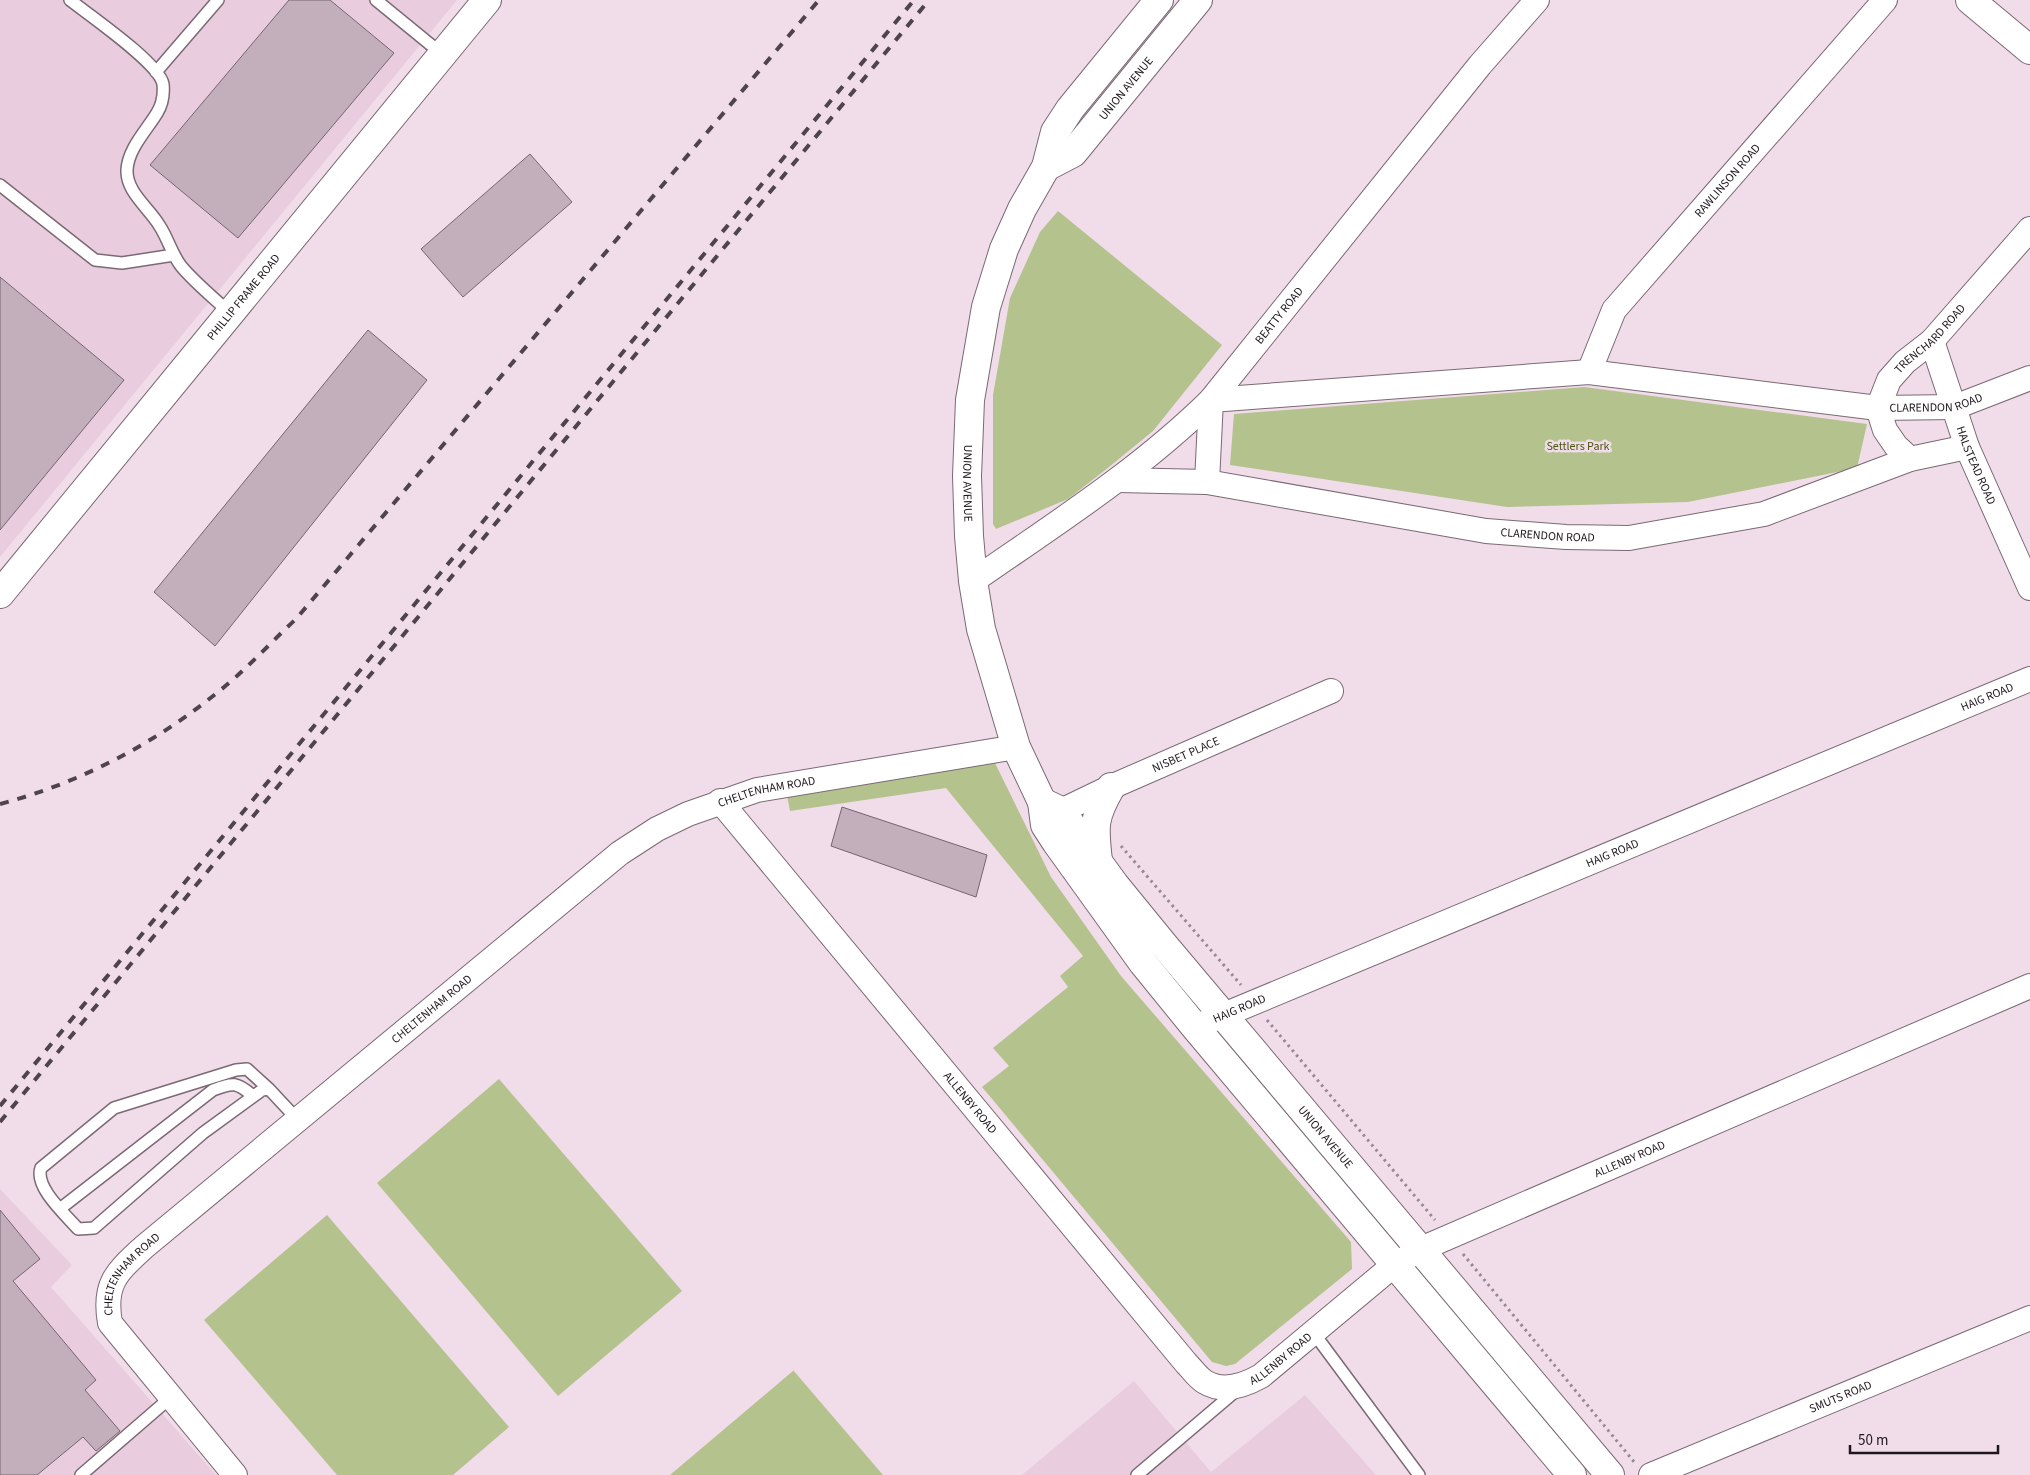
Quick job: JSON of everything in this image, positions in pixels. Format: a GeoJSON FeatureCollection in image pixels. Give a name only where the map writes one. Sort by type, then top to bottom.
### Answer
{"type":"FeatureCollection","features":[{"type":"Feature","properties":{"kind":"main road","name":"PHILLIP FRAME ROAD"},"geometry":{"type":"LineString","coordinates":[[0,594],[487,0]]}},
{"type":"Feature","properties":{"kind":"main road","name":"UNION AVENUE"},"geometry":{"type":"LineString","coordinates":[[1159,0],[1070,109],[1055,132],[1046,167],[1022,209],[1004,249],[986,307],[974,364],[970,400],[967,476],[973,582],[981,629],[1016,747],[1049,813],[1143,963],[1195,1028],[1572,1475]]}},
{"type":"Feature","properties":{"kind":"main road","name":"UNION AVENUE"},"geometry":{"type":"LineString","coordinates":[[1046,167],[1073,153],[1198,0]]}},
{"type":"Feature","properties":{"kind":"main road"},"geometry":{"type":"LineString","coordinates":[[1970,0],[2030,50]]}},
{"type":"Feature","properties":{"kind":"main road"},"geometry":{"type":"LineString","coordinates":[[1098,861],[1095,822],[1098,809],[1111,787]]}},
{"type":"Feature","properties":{"kind":"main road","name":"UNION AVENUE"},"geometry":{"type":"LineString","coordinates":[[1049,813],[1098,861],[1223,1014],[1610,1475]]}},
{"type":"Feature","properties":{"kind":"street","name":"BEATTY ROAD"},"geometry":{"type":"LineString","coordinates":[[973,582],[1118,480],[1185,426],[1211,400],[1480,65],[1537,0]]}},
{"type":"Feature","properties":{"kind":"street","name":"RAWLINSON ROAD"},"geometry":{"type":"LineString","coordinates":[[1589,372],[1614,310],[1885,0]]}},
{"type":"Feature","properties":{"kind":"street","name":"TRENCHARD ROAD"},"geometry":{"type":"LineString","coordinates":[[1878,408],[1889,380],[1905,362],[1932,341],[2030,229]]}},
{"type":"Feature","properties":{"kind":"street","name":"HALSTEAD ROAD"},"geometry":{"type":"LineString","coordinates":[[1932,341],[1967,447],[2030,588]]}},
{"type":"Feature","properties":{"kind":"street","name":"CLARENDON ROAD"},"geometry":{"type":"LineString","coordinates":[[1211,400],[1589,372],[1878,408],[1955,407],[2030,378]]}},
{"type":"Feature","properties":{"kind":"street"},"geometry":{"type":"LineString","coordinates":[[1207,482],[1211,400]]}},
{"type":"Feature","properties":{"kind":"street"},"geometry":{"type":"LineString","coordinates":[[1878,408],[1885,430],[1896,446],[1910,458]]}},
{"type":"Feature","properties":{"kind":"street","name":"CLARENDON ROAD"},"geometry":{"type":"LineString","coordinates":[[1118,480],[1207,482],[1486,531],[1566,537],[1629,538],[1764,514],[1910,458],[1967,447]]}},
{"type":"Feature","properties":{"kind":"street","name":"HAIG ROAD"},"geometry":{"type":"LineString","coordinates":[[1195,1028],[1223,1014],[2030,678]]}},
{"type":"Feature","properties":{"kind":"street","name":"NISBET PLACE"},"geometry":{"type":"LineString","coordinates":[[1049,813],[1331,691]]}},
{"type":"Feature","properties":{"kind":"street","name":"CHELTENHAM ROAD"},"geometry":{"type":"LineString","coordinates":[[235,1475],[110,1323],[107,1306],[110,1286],[118,1271],[297,1119],[620,853],[657,829],[720,801],[757,790],[1016,747]]}},
{"type":"Feature","properties":{"kind":"street","name":"ALLENBY ROAD"},"geometry":{"type":"LineString","coordinates":[[720,801],[1186,1363],[1206,1382],[1222,1386],[1241,1387],[1261,1376],[1394,1265],[1421,1249],[2030,986]]}},
{"type":"Feature","properties":{"kind":"street","name":"SMUTS ROAD"},"geometry":{"type":"LineString","coordinates":[[1645,1471],[2030,1318]]}},
{"type":"Feature","properties":{"kind":"lane"},"geometry":{"type":"LineString","coordinates":[[70,0],[138,54],[156,72],[162,83],[163,97],[158,111],[130,155],[127,171],[133,190],[160,225],[174,255],[182,266],[230,313]]}},
{"type":"Feature","properties":{"kind":"lane"},"geometry":{"type":"LineString","coordinates":[[156,72],[218,0]]}},
{"type":"Feature","properties":{"kind":"lane"},"geometry":{"type":"LineString","coordinates":[[376,0],[442,54]]}},
{"type":"Feature","properties":{"kind":"lane"},"geometry":{"type":"LineString","coordinates":[[0,186],[95,260],[122,263],[174,255]]}},
{"type":"Feature","properties":{"kind":"lane"},"geometry":{"type":"LineString","coordinates":[[269,1089],[262,1090],[253,1096],[204,1133],[94,1228],[78,1229],[42,1186],[39,1175],[41,1168],[114,1108],[236,1070],[247,1069],[269,1089],[297,1119]]}},
{"type":"Feature","properties":{"kind":"lane"},"geometry":{"type":"LineString","coordinates":[[61,1208],[212,1090],[233,1084],[240,1085],[253,1096]]}},
{"type":"Feature","properties":{"kind":"lane"},"geometry":{"type":"LineString","coordinates":[[1313,1332],[1419,1475]]}},
{"type":"Feature","properties":{"kind":"lane"},"geometry":{"type":"LineString","coordinates":[[1137,1475],[1241,1387]]}},
{"type":"Feature","properties":{"kind":"lane"},"geometry":{"type":"LineString","coordinates":[[81,1475],[170,1398]]}},
{"type":"Feature","properties":{"kind":"path"},"geometry":{"type":"LineString","coordinates":[[1115,838],[1229,969],[1253,1002],[1341,1110],[1451,1236],[1469,1264],[1645,1471]]}},
{"type":"Feature","properties":{"kind":"shaded area"},"geometry":{"type":"Polygon","coordinates":[[[0,0],[457,0],[0,557],[0,0]]]}},
{"type":"Feature","properties":{"kind":"shaded area"},"geometry":{"type":"Polygon","coordinates":[[[0,1189],[72,1265],[51,1287],[216,1475],[0,1475],[0,1189]]]}},
{"type":"Feature","properties":{"kind":"shaded area"},"geometry":{"type":"Polygon","coordinates":[[[1134,1381],[1211,1472],[1305,1395],[1376,1475],[1022,1475],[1134,1381]]]}},
{"type":"Feature","properties":{"kind":"green space"},"geometry":{"type":"Polygon","coordinates":[[[1058,211],[1222,345],[1153,431],[1109,467],[1068,499],[996,529],[993,524],[993,395],[1010,298],[1040,232],[1058,211]]]}},
{"type":"Feature","properties":{"kind":"green space","name":"Settlers Park"},"geometry":{"type":"Polygon","coordinates":[[[1584,387],[1867,424],[1857,468],[1688,502],[1507,507],[1230,465],[1234,414],[1584,387]]]}},
{"type":"Feature","properties":{"kind":"green space"},"geometry":{"type":"Polygon","coordinates":[[[994,761],[1051,877],[1121,976],[1351,1242],[1352,1269],[1235,1364],[1226,1366],[1212,1362],[982,1087],[1009,1066],[993,1048],[1068,987],[1060,976],[1083,956],[946,788],[790,811],[787,795],[994,761]]]}},
{"type":"Feature","properties":{"kind":"green space"},"geometry":{"type":"Polygon","coordinates":[[[499,1079],[682,1291],[558,1396],[377,1183],[499,1079]]]}},
{"type":"Feature","properties":{"kind":"green space"},"geometry":{"type":"Polygon","coordinates":[[[327,1215],[509,1427],[453,1475],[337,1475],[204,1320],[327,1215]]]}},
{"type":"Feature","properties":{"kind":"green space"},"geometry":{"type":"Polygon","coordinates":[[[793,1371],[883,1475],[670,1475],[793,1371]]]}},
{"type":"Feature","properties":{"kind":"building"},"geometry":{"type":"Polygon","coordinates":[[[289,0],[330,0],[394,53],[238,238],[150,165],[289,0]]]}},
{"type":"Feature","properties":{"kind":"building"},"geometry":{"type":"Polygon","coordinates":[[[530,154],[572,202],[463,297],[421,249],[530,154]]]}},
{"type":"Feature","properties":{"kind":"building"},"geometry":{"type":"Polygon","coordinates":[[[0,277],[124,380],[0,530],[0,277]]]}},
{"type":"Feature","properties":{"kind":"building"},"geometry":{"type":"Polygon","coordinates":[[[368,330],[427,380],[215,646],[154,592],[368,330]]]}},
{"type":"Feature","properties":{"kind":"building"},"geometry":{"type":"Polygon","coordinates":[[[842,807],[987,855],[976,897],[831,846],[842,807]]]}},
{"type":"Feature","properties":{"kind":"building"},"geometry":{"type":"Polygon","coordinates":[[[0,1210],[40,1259],[13,1281],[96,1380],[85,1390],[120,1431],[96,1451],[83,1437],[37,1475],[0,1475],[0,1210]]]}},
{"type":"Feature","properties":{"kind":"railway"},"geometry":{"type":"LineString","coordinates":[[0,804],[59,785],[115,760],[142,745],[194,711],[228,684],[296,619],[819,0]]}},
{"type":"Feature","properties":{"kind":"railway"},"geometry":{"type":"LineString","coordinates":[[0,1106],[914,0]]}},
{"type":"Feature","properties":{"kind":"railway"},"geometry":{"type":"LineString","coordinates":[[0,1122],[929,0]]}}]}
